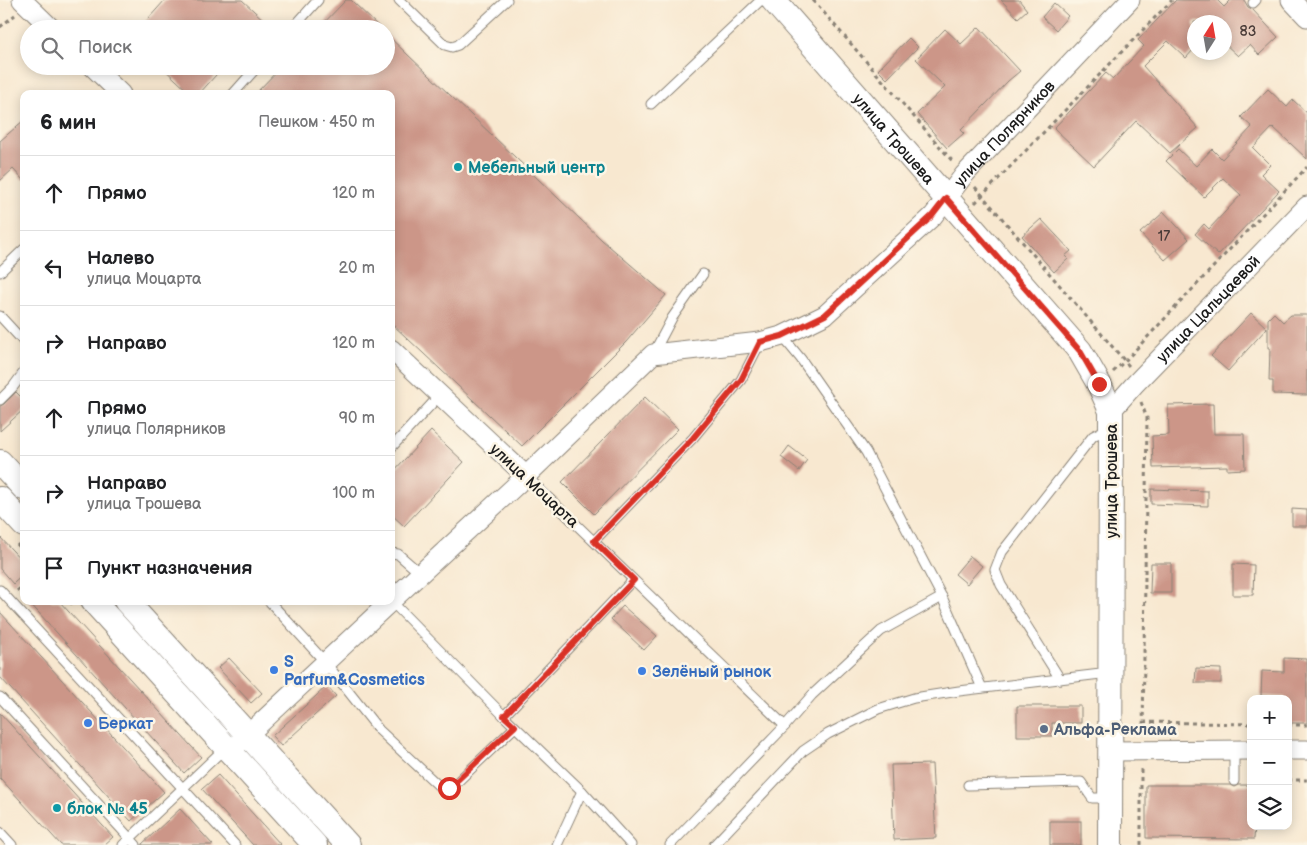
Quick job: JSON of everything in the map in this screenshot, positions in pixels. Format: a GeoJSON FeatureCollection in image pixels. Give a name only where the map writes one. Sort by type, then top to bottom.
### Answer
{"type":"FeatureCollection","features":[{"type":"Feature","properties":{"kind":"street"},"geometry":{"type":"LineString","coordinates":[[22,0],[43,20]]}},
{"type":"Feature","properties":{"kind":"street","name":"улица Трошева"},"geometry":{"type":"LineString","coordinates":[[772,0],[1080,351],[1099,384],[1111,419],[1110,845]]}},
{"type":"Feature","properties":{"kind":"street","name":"улица Полярников"},"geometry":{"type":"LineString","coordinates":[[653,354],[760,342],[782,336],[825,315],[932,216],[964,175],[1130,0]]}},
{"type":"Feature","properties":{"kind":"street"},"geometry":{"type":"LineString","coordinates":[[1292,0],[1307,17]]}},
{"type":"Feature","properties":{"kind":"street"},"geometry":{"type":"LineString","coordinates":[[101,75],[117,90]]}},
{"type":"Feature","properties":{"kind":"street","name":"улица Цальцаевой"},"geometry":{"type":"LineString","coordinates":[[1111,419],[1134,385],[1307,206]]}},
{"type":"Feature","properties":{"kind":"street","name":"улица Моцарта"},"geometry":{"type":"LineString","coordinates":[[395,353],[526,476]]}},
{"type":"Feature","properties":{"kind":"street"},"geometry":{"type":"LineString","coordinates":[[395,597],[526,476],[653,354]]}},
{"type":"Feature","properties":{"kind":"street"},"geometry":{"type":"LineString","coordinates":[[0,462],[20,484]]}},
{"type":"Feature","properties":{"kind":"street"},"geometry":{"type":"LineString","coordinates":[[0,499],[20,521]]}},
{"type":"Feature","properties":{"kind":"street"},"geometry":{"type":"LineString","coordinates":[[97,605],[315,845]]}},
{"type":"Feature","properties":{"kind":"street"},"geometry":{"type":"LineString","coordinates":[[130,605],[348,845]]}},
{"type":"Feature","properties":{"kind":"street"},"geometry":{"type":"LineString","coordinates":[[228,749],[248,735],[387,605]]}},
{"type":"Feature","properties":{"kind":"street"},"geometry":{"type":"LineString","coordinates":[[1110,751],[1242,750]]}},
{"type":"Feature","properties":{"kind":"street"},"geometry":{"type":"LineString","coordinates":[[1292,750],[1307,750]]}},
{"type":"Feature","properties":{"kind":"lane"},"geometry":{"type":"LineString","coordinates":[[399,0],[445,45],[452,47],[458,45],[506,0]]}},
{"type":"Feature","properties":{"kind":"lane"},"geometry":{"type":"LineString","coordinates":[[651,104],[761,0]]}},
{"type":"Feature","properties":{"kind":"lane"},"geometry":{"type":"LineString","coordinates":[[299,20],[315,1]]}},
{"type":"Feature","properties":{"kind":"lane"},"geometry":{"type":"LineString","coordinates":[[237,90],[250,75]]}},
{"type":"Feature","properties":{"kind":"lane"},"geometry":{"type":"LineString","coordinates":[[0,272],[20,253]]}},
{"type":"Feature","properties":{"kind":"lane"},"geometry":{"type":"LineString","coordinates":[[653,354],[672,318],[703,274]]}},
{"type":"Feature","properties":{"kind":"lane"},"geometry":{"type":"LineString","coordinates":[[0,316],[20,338]]}},
{"type":"Feature","properties":{"kind":"lane"},"geometry":{"type":"LineString","coordinates":[[782,336],[801,359],[866,452],[942,597],[982,688]]}},
{"type":"Feature","properties":{"kind":"lane"},"geometry":{"type":"LineString","coordinates":[[594,541],[693,438],[741,380],[760,342]]}},
{"type":"Feature","properties":{"kind":"lane"},"geometry":{"type":"LineString","coordinates":[[0,400],[20,377]]}},
{"type":"Feature","properties":{"kind":"lane"},"geometry":{"type":"LineString","coordinates":[[395,444],[440,395]]}},
{"type":"Feature","properties":{"kind":"lane"},"geometry":{"type":"LineString","coordinates":[[1060,679],[1001,585],[995,570],[1002,552],[1093,436],[1111,419]]}},
{"type":"Feature","properties":{"kind":"lane","name":"улица Моцарта"},"geometry":{"type":"LineString","coordinates":[[526,476],[786,726]]}},
{"type":"Feature","properties":{"kind":"lane"},"geometry":{"type":"LineString","coordinates":[[395,553],[421,574]]}},
{"type":"Feature","properties":{"kind":"lane"},"geometry":{"type":"LineString","coordinates":[[504,716],[634,580]]}},
{"type":"Feature","properties":{"kind":"lane"},"geometry":{"type":"LineString","coordinates":[[0,590],[235,845]]}},
{"type":"Feature","properties":{"kind":"lane"},"geometry":{"type":"LineString","coordinates":[[670,845],[786,726],[812,695],[881,631],[942,597]]}},
{"type":"Feature","properties":{"kind":"lane"},"geometry":{"type":"LineString","coordinates":[[272,605],[326,662],[379,730],[441,788],[452,787],[515,726]]}},
{"type":"Feature","properties":{"kind":"lane"},"geometry":{"type":"LineString","coordinates":[[395,605],[504,716],[582,791],[631,845]]}},
{"type":"Feature","properties":{"kind":"lane"},"geometry":{"type":"LineString","coordinates":[[714,845],[803,751],[828,734],[878,709],[914,698],[1110,672]]}},
{"type":"Feature","properties":{"kind":"lane"},"geometry":{"type":"LineString","coordinates":[[0,697],[129,843],[183,788],[228,749]]}},
{"type":"Feature","properties":{"kind":"lane"},"geometry":{"type":"LineString","coordinates":[[1234,781],[1242,750]]}},
{"type":"Feature","properties":{"kind":"lane"},"geometry":{"type":"LineString","coordinates":[[968,785],[1081,782],[1092,798],[1110,798]]}},
{"type":"Feature","properties":{"kind":"lane"},"geometry":{"type":"LineString","coordinates":[[557,845],[582,791]]}},
{"type":"Feature","properties":{"kind":"lane"},"geometry":{"type":"LineString","coordinates":[[0,832],[12,845]]}},
{"type":"Feature","properties":{"kind":"path"},"geometry":{"type":"LineString","coordinates":[[814,0],[1137,375],[1134,385],[1147,418],[1141,845]]}},
{"type":"Feature","properties":{"kind":"path"},"geometry":{"type":"LineString","coordinates":[[962,216],[1172,0]]}},
{"type":"Feature","properties":{"kind":"path"},"geometry":{"type":"LineString","coordinates":[[1099,384],[1125,361],[1307,167]]}},
{"type":"Feature","properties":{"kind":"path"},"geometry":{"type":"LineString","coordinates":[[1143,722],[1247,724]]}},
{"type":"Feature","properties":{"kind":"path"},"geometry":{"type":"LineString","coordinates":[[1292,725],[1307,725]]}},
{"type":"Feature","properties":{"kind":"path"},"geometry":{"type":"LineString","coordinates":[[1292,780],[1307,780]]}},
{"type":"Feature","properties":{"kind":"building"},"geometry":{"type":"Polygon","coordinates":[[[165,0],[242,0],[264,20],[147,20],[165,0]]]}},
{"type":"Feature","properties":{"kind":"building"},"geometry":{"type":"Polygon","coordinates":[[[346,0],[351,0],[372,20],[327,20],[346,0]]]}},
{"type":"Feature","properties":{"kind":"building"},"geometry":{"type":"Polygon","coordinates":[[[1001,0],[1019,0],[1027,10],[1018,18],[1001,0]]]}},
{"type":"Feature","properties":{"kind":"building"},"geometry":{"type":"Polygon","coordinates":[[[1176,0],[1217,0],[1224,7],[1231,0],[1244,0],[1248,7],[1278,37],[1259,55],[1250,45],[1238,56],[1232,50],[1232,15],[1187,15],[1187,57],[1186,58],[1168,41],[1143,66],[1198,128],[1170,153],[1136,121],[1094,166],[1054,128],[1106,73],[1113,79],[1144,46],[1138,40],[1176,0]]]}},
{"type":"Feature","properties":{"kind":"building"},"geometry":{"type":"Polygon","coordinates":[[[1054,3],[1068,16],[1056,30],[1042,17],[1054,3]]]}},
{"type":"Feature","properties":{"kind":"building"},"geometry":{"type":"Polygon","coordinates":[[[979,27],[1020,71],[961,130],[964,133],[947,148],[917,114],[945,87],[916,59],[945,29],[961,44],[979,27]]]}},
{"type":"Feature","properties":{"kind":"building"},"geometry":{"type":"Polygon","coordinates":[[[909,38],[918,47],[887,79],[878,70],[909,38]]]}},
{"type":"Feature","properties":{"kind":"building","name":"Мебельный центр"},"geometry":{"type":"Polygon","coordinates":[[[395,43],[602,240],[666,295],[626,342],[522,446],[395,327],[395,90],[259,90],[273,75],[395,75],[395,43]]]}},
{"type":"Feature","properties":{"kind":"building"},"geometry":{"type":"Polygon","coordinates":[[[171,75],[216,75],[203,90],[187,90],[171,75]]]}},
{"type":"Feature","properties":{"kind":"building"},"geometry":{"type":"Polygon","coordinates":[[[1268,89],[1287,107],[1293,100],[1307,113],[1307,159],[1273,127],[1253,148],[1270,165],[1261,174],[1279,191],[1218,255],[1195,234],[1204,224],[1209,229],[1241,195],[1223,178],[1204,197],[1166,161],[1178,149],[1196,166],[1212,149],[1222,159],[1252,127],[1241,117],[1268,89]]]}},
{"type":"Feature","properties":{"kind":"building"},"geometry":{"type":"Polygon","coordinates":[[[20,124],[20,177],[13,169],[0,181],[0,141],[20,124]]]}},
{"type":"Feature","properties":{"kind":"building"},"geometry":{"type":"Polygon","coordinates":[[[1164,212],[1189,239],[1165,260],[1140,233],[1164,212]]]}},
{"type":"Feature","properties":{"kind":"building"},"geometry":{"type":"Polygon","coordinates":[[[1041,219],[1071,251],[1065,256],[1068,259],[1054,272],[1022,236],[1041,219]]]}},
{"type":"Feature","properties":{"kind":"building"},"geometry":{"type":"Polygon","coordinates":[[[1251,313],[1267,328],[1228,371],[1211,356],[1251,313]]]}},
{"type":"Feature","properties":{"kind":"building"},"geometry":{"type":"Polygon","coordinates":[[[1274,313],[1283,322],[1291,315],[1307,315],[1307,395],[1273,394],[1273,381],[1269,381],[1270,348],[1268,348],[1268,319],[1274,313]]]}},
{"type":"Feature","properties":{"kind":"building"},"geometry":{"type":"Polygon","coordinates":[[[16,392],[20,396],[20,413],[0,431],[0,406],[16,392]]]}},
{"type":"Feature","properties":{"kind":"building"},"geometry":{"type":"Polygon","coordinates":[[[645,397],[678,429],[594,514],[562,482],[645,397]]]}},
{"type":"Feature","properties":{"kind":"building"},"geometry":{"type":"Polygon","coordinates":[[[1213,404],[1214,434],[1244,434],[1245,469],[1227,470],[1227,466],[1153,468],[1152,436],[1169,435],[1168,405],[1213,404]]]}},
{"type":"Feature","properties":{"kind":"building"},"geometry":{"type":"Polygon","coordinates":[[[431,431],[464,462],[404,526],[395,518],[395,470],[431,431]]]}},
{"type":"Feature","properties":{"kind":"building"},"geometry":{"type":"Polygon","coordinates":[[[789,446],[807,460],[799,471],[781,457],[789,446]]]}},
{"type":"Feature","properties":{"kind":"building"},"geometry":{"type":"Polygon","coordinates":[[[1151,489],[1208,491],[1208,506],[1151,504],[1151,489]]]}},
{"type":"Feature","properties":{"kind":"building"},"geometry":{"type":"Polygon","coordinates":[[[1292,509],[1307,510],[1307,526],[1292,526],[1292,509]]]}},
{"type":"Feature","properties":{"kind":"building"},"geometry":{"type":"Polygon","coordinates":[[[0,537],[20,559],[20,578],[13,584],[0,569],[0,537]]]}},
{"type":"Feature","properties":{"kind":"building"},"geometry":{"type":"Polygon","coordinates":[[[970,556],[982,566],[967,584],[955,574],[970,556]]]}},
{"type":"Feature","properties":{"kind":"building"},"geometry":{"type":"Polygon","coordinates":[[[1151,563],[1171,563],[1171,593],[1150,593],[1151,563]]]}},
{"type":"Feature","properties":{"kind":"building"},"geometry":{"type":"Polygon","coordinates":[[[1233,564],[1254,565],[1253,595],[1233,595],[1233,564]]]}},
{"type":"Feature","properties":{"kind":"building"},"geometry":{"type":"Polygon","coordinates":[[[32,605],[63,605],[201,757],[184,773],[32,605]]]}},
{"type":"Feature","properties":{"kind":"building"},"geometry":{"type":"Polygon","coordinates":[[[623,606],[657,636],[644,650],[611,619],[623,606]]]}},
{"type":"Feature","properties":{"kind":"building"},"geometry":{"type":"Polygon","coordinates":[[[0,612],[164,792],[131,821],[0,677],[0,612]]]}},
{"type":"Feature","properties":{"kind":"building"},"geometry":{"type":"Polygon","coordinates":[[[229,658],[262,693],[251,703],[218,668],[229,658]]]}},
{"type":"Feature","properties":{"kind":"building"},"geometry":{"type":"Polygon","coordinates":[[[1284,658],[1307,659],[1307,723],[1292,723],[1292,695],[1261,695],[1262,671],[1284,672],[1284,658]]]}},
{"type":"Feature","properties":{"kind":"building"},"geometry":{"type":"Polygon","coordinates":[[[1196,668],[1221,669],[1221,683],[1195,683],[1196,668]]]}},
{"type":"Feature","properties":{"kind":"building"},"geometry":{"type":"Polygon","coordinates":[[[327,686],[336,696],[281,746],[272,736],[327,686]]]}},
{"type":"Feature","properties":{"kind":"building"},"geometry":{"type":"Polygon","coordinates":[[[1017,706],[1081,706],[1081,723],[1052,723],[1052,736],[1017,736],[1017,706]]]}},
{"type":"Feature","properties":{"kind":"building","name":"блок № 45"},"geometry":{"type":"Polygon","coordinates":[[[0,713],[113,837],[104,845],[61,845],[0,778],[0,713]]]}},
{"type":"Feature","properties":{"kind":"building"},"geometry":{"type":"Polygon","coordinates":[[[932,764],[936,838],[894,840],[891,765],[932,764]]]}},
{"type":"Feature","properties":{"kind":"building"},"geometry":{"type":"Polygon","coordinates":[[[218,775],[281,845],[253,845],[202,789],[218,775]]]}},
{"type":"Feature","properties":{"kind":"building"},"geometry":{"type":"Polygon","coordinates":[[[1146,785],[1230,785],[1234,787],[1247,785],[1247,830],[1255,830],[1254,839],[1146,838],[1146,785]]]}},
{"type":"Feature","properties":{"kind":"building"},"geometry":{"type":"Polygon","coordinates":[[[180,809],[213,845],[142,845],[142,844],[180,809]]]}},
{"type":"Feature","properties":{"kind":"building"},"geometry":{"type":"Polygon","coordinates":[[[1050,821],[1081,821],[1081,845],[1050,845],[1050,821]]]}},
{"type":"Feature","properties":{"kind":"place","name":"Мебельный центр"},"geometry":{"type":"Point","coordinates":[458,167]}},
{"type":"Feature","properties":{"kind":"place","name":"S Parfum&Cosmetics"},"geometry":{"type":"Point","coordinates":[274,670]}},
{"type":"Feature","properties":{"kind":"place","name":"Зелёный рынок"},"geometry":{"type":"Point","coordinates":[642,671]}},
{"type":"Feature","properties":{"kind":"place","name":"Беркат"},"geometry":{"type":"Point","coordinates":[88,723]}},
{"type":"Feature","properties":{"kind":"place","name":"Альфа-Реклама"},"geometry":{"type":"Point","coordinates":[1044,729]}},
{"type":"Feature","properties":{"kind":"place","name":"блок № 45"},"geometry":{"type":"Point","coordinates":[57,808]}},
{"type":"Feature","properties":{"kind":"route"},"geometry":{"type":"LineString","coordinates":[[449,788],[515,726],[504,716],[634,580],[594,541],[693,438],[741,380],[760,342],[782,336],[825,315],[932,216],[946,198],[1080,351],[1099,384]]}}]}
